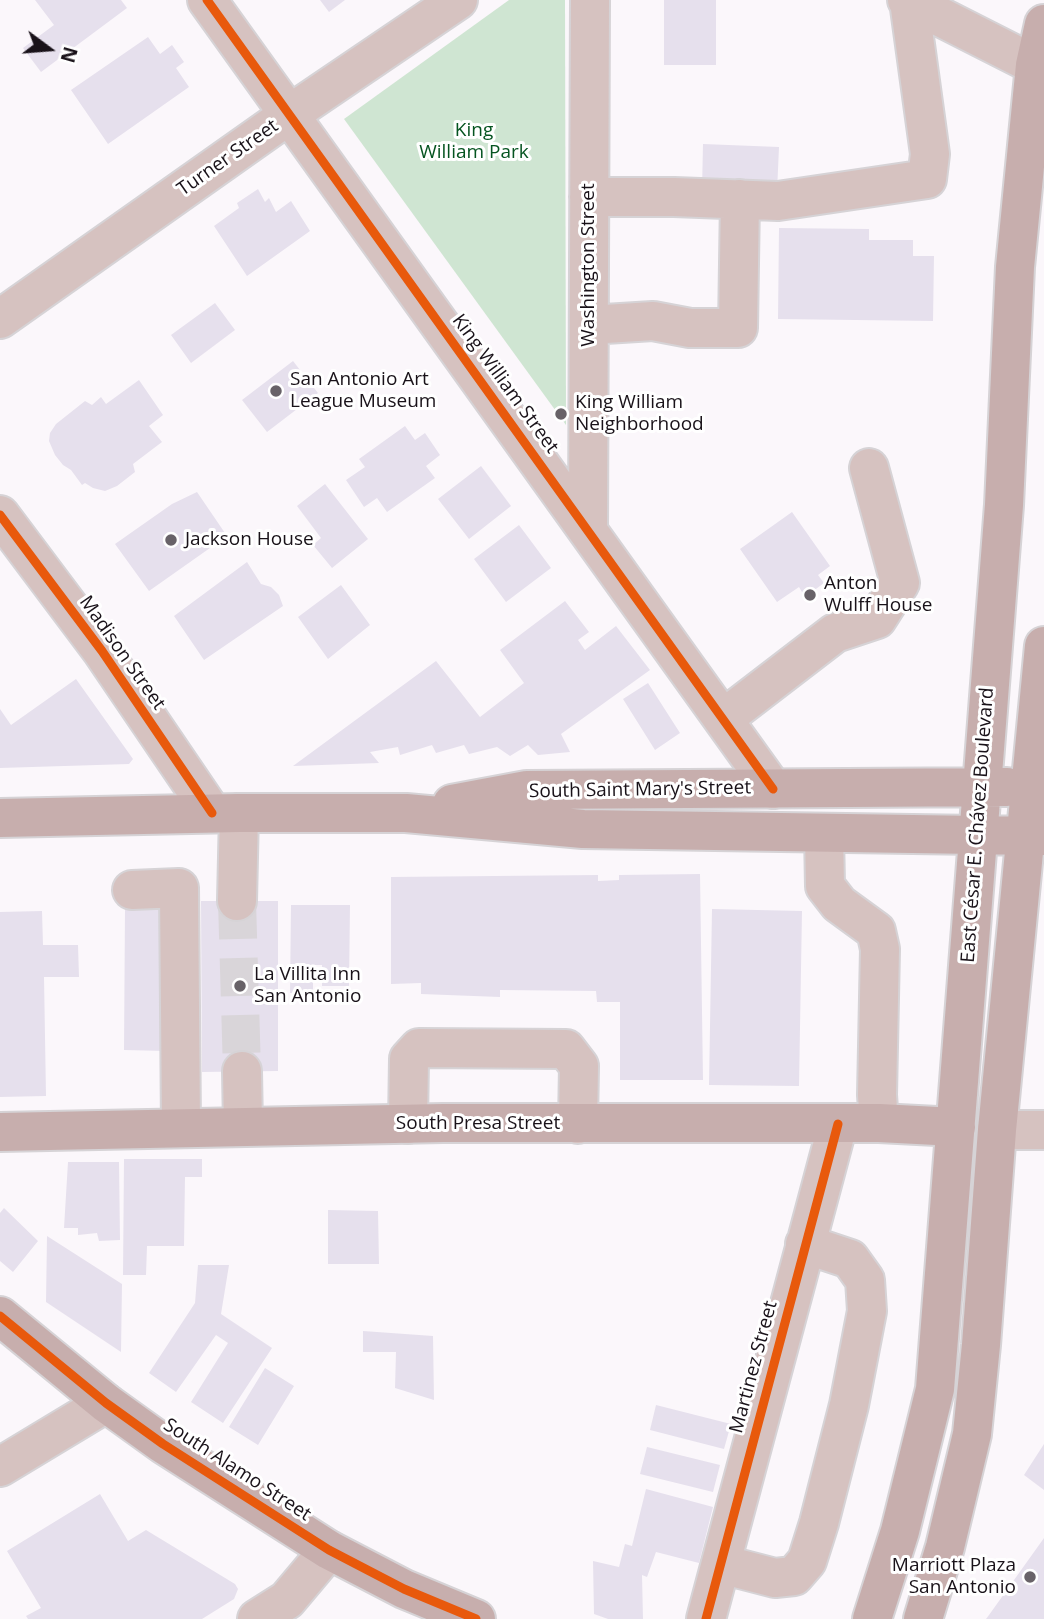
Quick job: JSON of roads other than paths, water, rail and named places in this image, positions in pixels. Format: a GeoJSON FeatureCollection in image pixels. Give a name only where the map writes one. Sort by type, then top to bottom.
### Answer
{"type":"FeatureCollection","features":[{"type":"Feature","properties":{"kind":"main road","name":"East César E. Chávez Boulevard"},"geometry":{"type":"LineString","coordinates":[[872,1619],[900,1531],[935,1389],[1004,505],[1015,268],[1044,24]]}},
{"type":"Feature","properties":{"kind":"main road"},"geometry":{"type":"LineString","coordinates":[[923,1619],[945,1547],[972,1434],[997,1130],[1035,837],[1044,646]]}},
{"type":"Feature","properties":{"kind":"main road","name":"South Saint Mary's Street"},"geometry":{"type":"LineString","coordinates":[[405,813],[527,790],[981,786],[1038,788]]}},
{"type":"Feature","properties":{"kind":"main road","name":"South Saint Mary's Street"},"geometry":{"type":"LineString","coordinates":[[0,818],[225,813],[405,813],[583,829],[1035,837]]}},
{"type":"Feature","properties":{"kind":"main road","name":"South Presa Street"},"geometry":{"type":"LineString","coordinates":[[0,1132],[408,1124],[879,1123],[956,1127]]}},
{"type":"Feature","properties":{"kind":"main road","name":"South Alamo Street"},"geometry":{"type":"LineString","coordinates":[[0,1316],[106,1403],[163,1444],[329,1550],[453,1615]]}},
{"type":"Feature","properties":{"kind":"street","name":"King William Street"},"geometry":{"type":"LineString","coordinates":[[207,0],[773,789]]}},
{"type":"Feature","properties":{"kind":"street","name":"Turner Street"},"geometry":{"type":"LineString","coordinates":[[0,319],[290,114],[458,0]]}},
{"type":"Feature","properties":{"kind":"street","name":"Washington Street"},"geometry":{"type":"LineString","coordinates":[[588,530],[590,0]]}},
{"type":"Feature","properties":{"kind":"street"},"geometry":{"type":"LineString","coordinates":[[589,197],[778,201],[927,179],[930,154],[908,1]]}},
{"type":"Feature","properties":{"kind":"street"},"geometry":{"type":"LineString","coordinates":[[908,1],[1040,67]]}},
{"type":"Feature","properties":{"kind":"street"},"geometry":{"type":"LineString","coordinates":[[589,325],[653,321],[690,328],[738,328],[740,199]]}},
{"type":"Feature","properties":{"kind":"street"},"geometry":{"type":"LineString","coordinates":[[723,719],[835,633],[877,619],[900,583],[869,468]]}},
{"type":"Feature","properties":{"kind":"street","name":"Madison Street"},"geometry":{"type":"LineString","coordinates":[[0,515],[225,813]]}},
{"type":"Feature","properties":{"kind":"street"},"geometry":{"type":"LineString","coordinates":[[225,813],[237,901]]}},
{"type":"Feature","properties":{"kind":"street"},"geometry":{"type":"LineString","coordinates":[[824,832],[825,886],[839,904],[876,931],[880,949],[877,1095],[879,1123]]}},
{"type":"Feature","properties":{"kind":"street"},"geometry":{"type":"LineString","coordinates":[[132,890],[179,888],[181,1128]]}},
{"type":"Feature","properties":{"kind":"street"},"geometry":{"type":"LineString","coordinates":[[408,1124],[409,1059],[419,1048],[566,1049],[579,1066],[578,1124]]}},
{"type":"Feature","properties":{"kind":"street"},"geometry":{"type":"LineString","coordinates":[[242,1071],[243,1127]]}},
{"type":"Feature","properties":{"kind":"street","name":"Martinez Street"},"geometry":{"type":"LineString","coordinates":[[706,1619],[838,1124]]}},
{"type":"Feature","properties":{"kind":"street"},"geometry":{"type":"LineString","coordinates":[[997,1130],[1044,1130]]}},
{"type":"Feature","properties":{"kind":"street"},"geometry":{"type":"LineString","coordinates":[[721,1564],[775,1578],[794,1576],[807,1561],[822,1510],[849,1405],[867,1311],[865,1280],[850,1259],[805,1244]]}},
{"type":"Feature","properties":{"kind":"street"},"geometry":{"type":"LineString","coordinates":[[0,1467],[106,1403]]}},
{"type":"Feature","properties":{"kind":"street"},"geometry":{"type":"LineString","coordinates":[[257,1619],[287,1600],[329,1550]]}},
{"type":"Feature","properties":{"kind":"tunnel"},"geometry":{"type":"LineString","coordinates":[[237,901],[242,1071]]}},
{"type":"Feature","properties":{"kind":"place","name":"San Antonio Art League Museum"},"geometry":{"type":"Point","coordinates":[276,391]}},
{"type":"Feature","properties":{"kind":"place","name":"King William Neighborhood"},"geometry":{"type":"Point","coordinates":[561,414]}},
{"type":"Feature","properties":{"kind":"place","name":"Jackson House"},"geometry":{"type":"Point","coordinates":[171,540]}},
{"type":"Feature","properties":{"kind":"place","name":"Anton Wulff House"},"geometry":{"type":"Point","coordinates":[810,595]}},
{"type":"Feature","properties":{"kind":"place","name":"La Villita Inn San Antonio"},"geometry":{"type":"Point","coordinates":[240,986]}},
{"type":"Feature","properties":{"kind":"place","name":"Marriott Plaza San Antonio"},"geometry":{"type":"Point","coordinates":[1030,1577]}},
{"type":"Feature","properties":{"kind":"park label","name":"King William Park"},"geometry":{"type":"Point","coordinates":[474,142]}}]}
